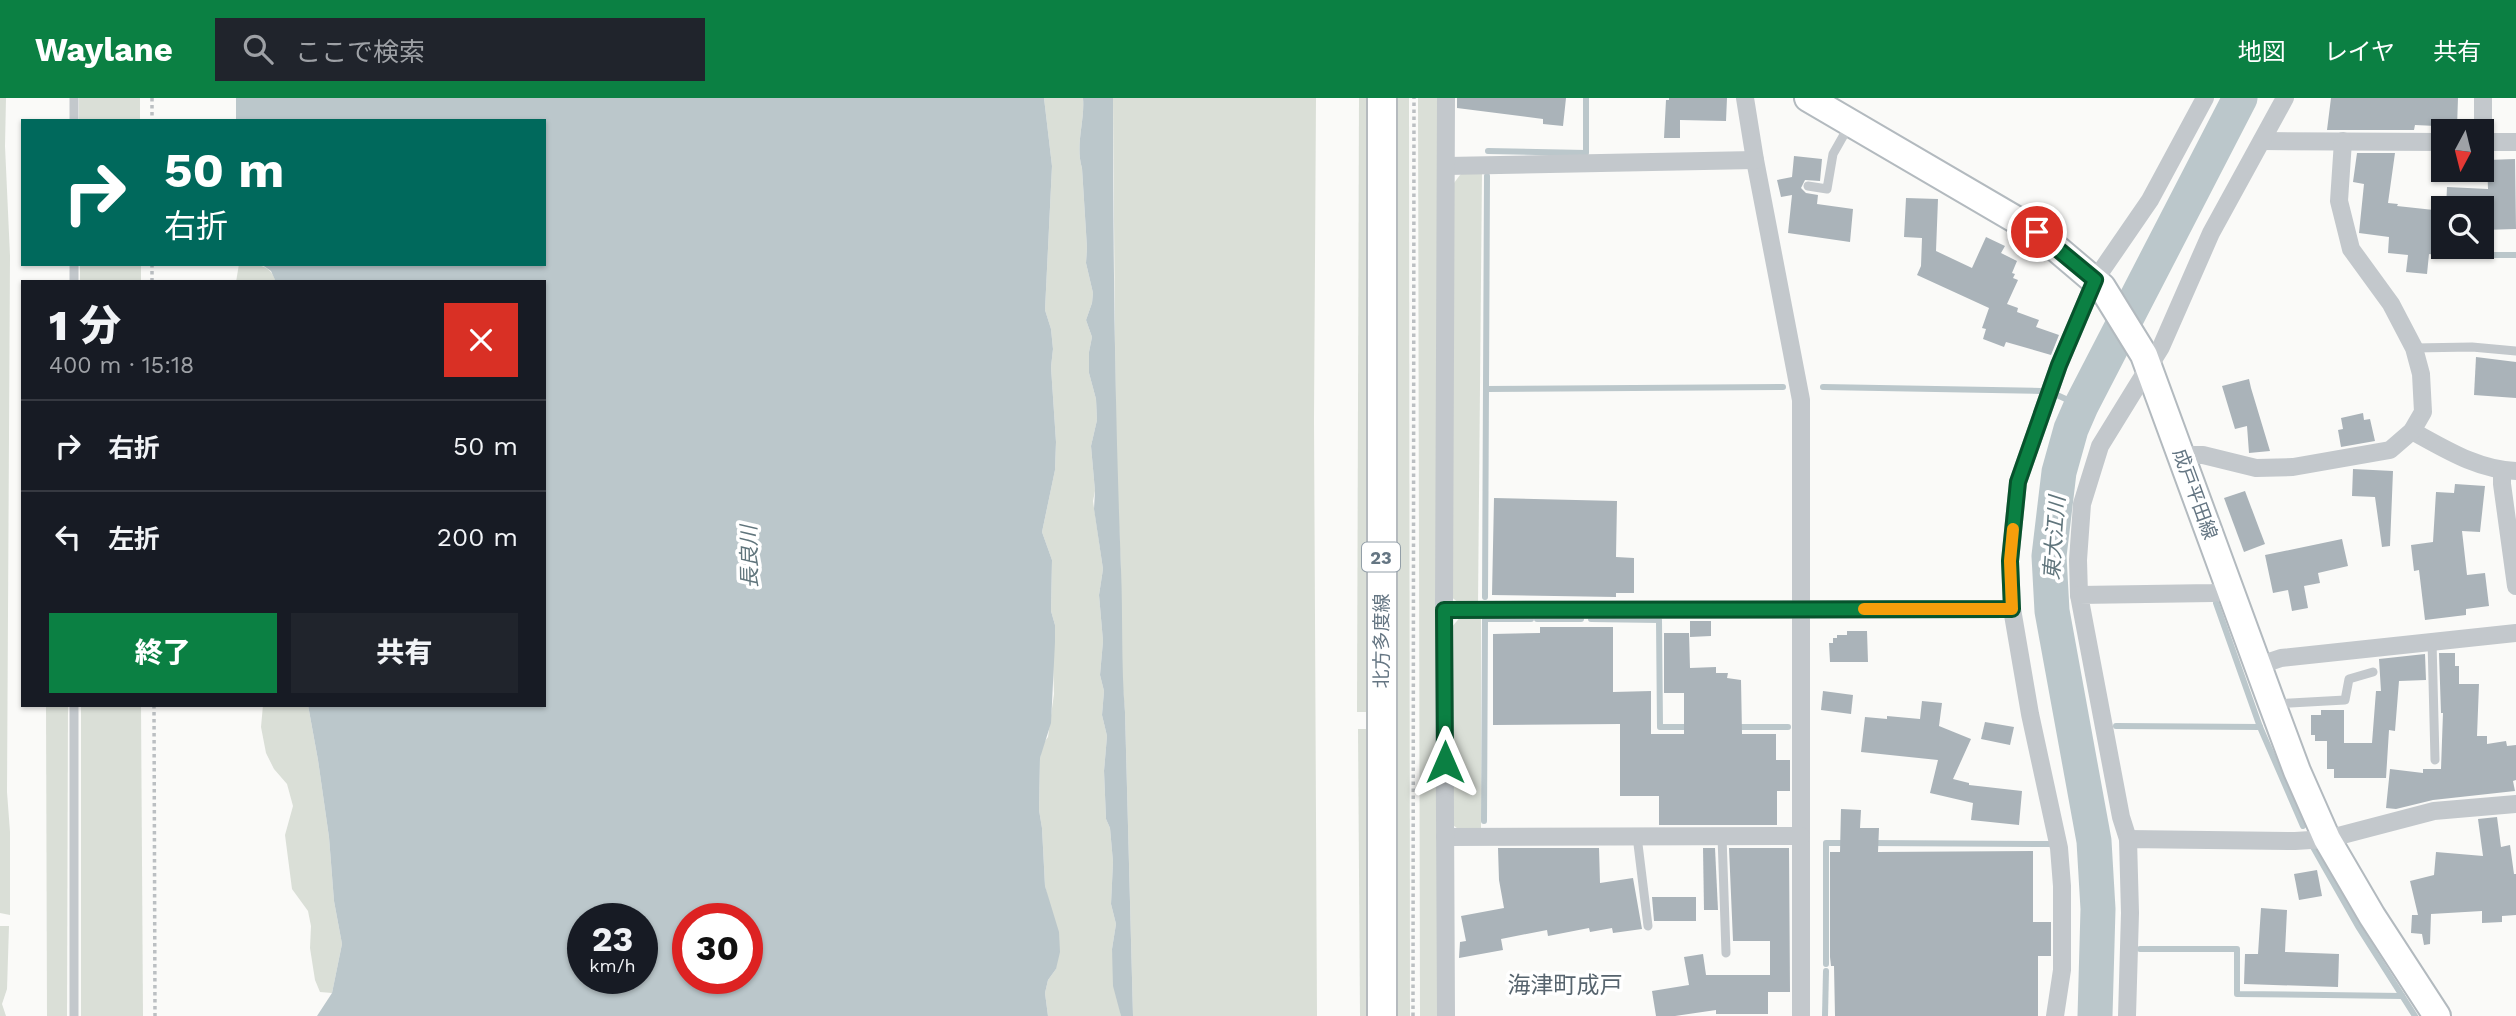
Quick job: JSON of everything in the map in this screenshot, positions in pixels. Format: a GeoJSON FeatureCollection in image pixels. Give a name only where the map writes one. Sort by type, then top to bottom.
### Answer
{"type":"FeatureCollection","features":[{"type":"Feature","properties":{"kind":"main road","name":"北方多度線"},"geometry":{"type":"LineString","coordinates":[[1382,98],[1382,1016]]}},
{"type":"Feature","properties":{"kind":"main road","name":"成戸平田線"},"geometry":{"type":"LineString","coordinates":[[1808,98],[2037,232],[2099,284],[2147,361],[2257,666],[2297,771],[2328,839],[2372,916],[2437,1016]]}},
{"type":"Feature","properties":{"kind":"street"},"geometry":{"type":"LineString","coordinates":[[1446,98],[1446,1016]]}},
{"type":"Feature","properties":{"kind":"street"},"geometry":{"type":"LineString","coordinates":[[1745,98],[1801,400],[1801,1016]]}},
{"type":"Feature","properties":{"kind":"street"},"geometry":{"type":"LineString","coordinates":[[2055,1016],[2062,959],[2062,886],[2059,848],[2030,714],[2012,609],[2010,561],[2018,482],[2059,365],[2099,284],[2150,200],[2205,98]]}},
{"type":"Feature","properties":{"kind":"street"},"geometry":{"type":"LineString","coordinates":[[2127,1016],[2130,913],[2128,839],[2121,817],[2079,596],[2078,560],[2082,504],[2100,446],[2147,361],[2161,347],[2211,233],[2285,98]]}},
{"type":"Feature","properties":{"kind":"street"},"geometry":{"type":"LineString","coordinates":[[2483,98],[2483,119]]}},
{"type":"Feature","properties":{"kind":"street"},"geometry":{"type":"LineString","coordinates":[[2262,141],[2431,142]]}},
{"type":"Feature","properties":{"kind":"street"},"geometry":{"type":"LineString","coordinates":[[2181,455],[2203,456],[2256,468],[2293,467],[2390,450],[2412,431],[2423,412],[2421,374],[2414,348],[2390,304],[2351,249],[2339,201],[2343,141]]}},
{"type":"Feature","properties":{"kind":"street"},"geometry":{"type":"LineString","coordinates":[[2494,142],[2516,142]]}},
{"type":"Feature","properties":{"kind":"street"},"geometry":{"type":"LineString","coordinates":[[1447,166],[1755,160]]}},
{"type":"Feature","properties":{"kind":"street"},"geometry":{"type":"LineString","coordinates":[[2412,431],[2462,458],[2509,470],[2502,484],[2516,586]]}},
{"type":"Feature","properties":{"kind":"street"},"geometry":{"type":"LineString","coordinates":[[2079,596],[2213,593],[2230,589]]}},
{"type":"Feature","properties":{"kind":"street"},"geometry":{"type":"LineString","coordinates":[[1444,610],[2012,609]]}},
{"type":"Feature","properties":{"kind":"street"},"geometry":{"type":"LineString","coordinates":[[2257,666],[2281,658],[2516,633]]}},
{"type":"Feature","properties":{"kind":"street"},"geometry":{"type":"LineString","coordinates":[[2128,839],[2328,839],[2434,811],[2516,804]]}},
{"type":"Feature","properties":{"kind":"street"},"geometry":{"type":"LineString","coordinates":[[1445,837],[1801,836]]}},
{"type":"Feature","properties":{"kind":"lane"},"geometry":{"type":"LineString","coordinates":[[74,98],[74,119]]}},
{"type":"Feature","properties":{"kind":"lane"},"geometry":{"type":"LineString","coordinates":[[1808,186],[1827,189],[1833,154],[1850,123]]}},
{"type":"Feature","properties":{"kind":"lane"},"geometry":{"type":"LineString","coordinates":[[2414,348],[2472,347],[2516,352]]}},
{"type":"Feature","properties":{"kind":"lane"},"geometry":{"type":"LineString","coordinates":[[2432,641],[2435,760]]}},
{"type":"Feature","properties":{"kind":"lane"},"geometry":{"type":"LineString","coordinates":[[2272,705],[2345,700],[2349,679],[2373,672]]}},
{"type":"Feature","properties":{"kind":"lane"},"geometry":{"type":"LineString","coordinates":[[74,707],[74,1016]]}},
{"type":"Feature","properties":{"kind":"lane"},"geometry":{"type":"LineString","coordinates":[[1637,836],[1648,926]]}},
{"type":"Feature","properties":{"kind":"lane"},"geometry":{"type":"LineString","coordinates":[[1722,836],[1726,953]]}},
{"type":"Feature","properties":{"kind":"path"},"geometry":{"type":"LineString","coordinates":[[152,98],[152,119]]}},
{"type":"Feature","properties":{"kind":"path"},"geometry":{"type":"LineString","coordinates":[[1413,1016],[1414,98]]}},
{"type":"Feature","properties":{"kind":"path"},"geometry":{"type":"LineString","coordinates":[[154,707],[155,1016]]}},
{"type":"Feature","properties":{"kind":"shaded area"},"geometry":{"type":"Polygon","coordinates":[[[0,98],[6,98],[5,146],[10,256],[7,792],[10,915],[0,913],[0,98]]]}},
{"type":"Feature","properties":{"kind":"shaded area"},"geometry":{"type":"Polygon","coordinates":[[[79,98],[140,98],[140,119],[79,119],[79,98]]]}},
{"type":"Feature","properties":{"kind":"shaded area"},"geometry":{"type":"Polygon","coordinates":[[[1044,98],[1083,98],[1079,151],[1086,263],[1093,293],[1086,320],[1092,337],[1089,373],[1096,399],[1097,420],[1091,446],[1095,491],[1093,501],[1103,569],[1099,595],[1103,641],[1100,675],[1104,691],[1102,715],[1107,736],[1104,771],[1106,819],[1110,828],[1113,862],[1111,904],[1116,924],[1112,949],[1121,1016],[1048,1016],[1045,993],[1048,980],[1056,969],[1045,886],[1039,810],[1040,758],[1042,745],[1048,737],[1054,694],[1055,625],[1051,611],[1052,560],[1042,532],[1055,470],[1056,442],[1051,367],[1053,349],[1045,310],[1052,166],[1044,98]]]}},
{"type":"Feature","properties":{"kind":"shaded area"},"geometry":{"type":"Polygon","coordinates":[[[1113,98],[1316,98],[1314,420],[1317,1016],[1133,1016],[1116,462],[1113,98]]]}},
{"type":"Feature","properties":{"kind":"shaded area"},"geometry":{"type":"Polygon","coordinates":[[[1359,98],[1371,98],[1369,712],[1357,712],[1359,98]]]}},
{"type":"Feature","properties":{"kind":"shaded area"},"geometry":{"type":"Polygon","coordinates":[[[1393,98],[1409,98],[1410,1016],[1396,1016],[1393,98]]]}},
{"type":"Feature","properties":{"kind":"shaded area"},"geometry":{"type":"Polygon","coordinates":[[[1418,98],[1440,98],[1438,1016],[1420,1016],[1418,98]]]}},
{"type":"Feature","properties":{"kind":"shaded area"},"geometry":{"type":"Polygon","coordinates":[[[1463,171],[1482,171],[1478,604],[1459,603],[1450,596],[1454,183],[1463,171]]]}},
{"type":"Feature","properties":{"kind":"shaded area"},"geometry":{"type":"Polygon","coordinates":[[[80,266],[141,266],[141,280],[80,280],[80,266]]]}},
{"type":"Feature","properties":{"kind":"shaded area"},"geometry":{"type":"Polygon","coordinates":[[[239,266],[259,266],[266,268],[275,280],[236,280],[239,266]]]}},
{"type":"Feature","properties":{"kind":"shaded area"},"geometry":{"type":"Polygon","coordinates":[[[1461,616],[1481,616],[1481,830],[1458,829],[1453,825],[1452,627],[1461,616]]]}},
{"type":"Feature","properties":{"kind":"shaded area"},"geometry":{"type":"Polygon","coordinates":[[[46,707],[68,707],[67,1016],[47,1016],[46,707]]]}},
{"type":"Feature","properties":{"kind":"shaded area"},"geometry":{"type":"Polygon","coordinates":[[[81,707],[141,707],[143,1016],[81,1016],[81,707]]]}},
{"type":"Feature","properties":{"kind":"shaded area"},"geometry":{"type":"Polygon","coordinates":[[[263,707],[308,707],[329,837],[334,901],[342,944],[332,993],[320,992],[315,980],[308,911],[292,889],[285,835],[293,806],[287,784],[274,769],[266,753],[261,727],[263,707]]]}},
{"type":"Feature","properties":{"kind":"shaded area"},"geometry":{"type":"Polygon","coordinates":[[[1358,729],[1370,729],[1372,1016],[1360,1016],[1358,729]]]}},
{"type":"Feature","properties":{"kind":"shaded area"},"geometry":{"type":"Polygon","coordinates":[[[0,926],[9,926],[7,989],[2,1004],[6,1016],[0,1016],[0,926]]]}},
{"type":"Feature","properties":{"kind":"water","name":"長良川"},"geometry":{"type":"Polygon","coordinates":[[[236,98],[1044,98],[1052,166],[1045,310],[1053,349],[1051,367],[1056,442],[1055,470],[1042,532],[1052,560],[1051,611],[1055,625],[1055,642],[1051,723],[1040,758],[1039,810],[1045,886],[1059,932],[1060,952],[1045,993],[1048,1016],[317,1016],[332,993],[342,944],[334,901],[329,837],[308,707],[546,707],[546,280],[275,280],[271,271],[264,266],[546,266],[546,119],[236,119],[236,98]]]}},
{"type":"Feature","properties":{"kind":"water"},"geometry":{"type":"Polygon","coordinates":[[[1083,98],[1113,98],[1116,392],[1133,1016],[1121,1016],[1113,986],[1112,949],[1116,924],[1111,904],[1113,862],[1110,828],[1106,819],[1104,771],[1107,736],[1102,715],[1104,691],[1100,675],[1103,641],[1099,595],[1103,569],[1094,509],[1091,446],[1097,420],[1096,399],[1089,373],[1092,337],[1086,320],[1093,293],[1086,263],[1079,151],[1083,98]]]}},
{"type":"Feature","properties":{"kind":"building"},"geometry":{"type":"Polygon","coordinates":[[[1457,98],[1566,98],[1563,126],[1543,124],[1543,119],[1457,108],[1457,98]]]}},
{"type":"Feature","properties":{"kind":"building"},"geometry":{"type":"Polygon","coordinates":[[[1727,98],[1726,121],[1680,120],[1680,138],[1664,138],[1666,100],[1727,98]]]}},
{"type":"Feature","properties":{"kind":"building"},"geometry":{"type":"Polygon","coordinates":[[[2331,98],[2458,98],[2457,119],[2431,119],[2431,126],[2415,125],[2414,130],[2327,130],[2331,98]]]}},
{"type":"Feature","properties":{"kind":"building"},"geometry":{"type":"Polygon","coordinates":[[[2357,153],[2395,153],[2388,203],[2431,210],[2431,254],[2427,274],[2406,272],[2408,255],[2388,253],[2389,237],[2359,233],[2364,184],[2353,182],[2357,153]]]}},
{"type":"Feature","properties":{"kind":"building"},"geometry":{"type":"Polygon","coordinates":[[[1794,156],[1822,159],[1820,181],[1805,180],[1801,188],[1806,193],[1818,195],[1817,204],[1853,209],[1850,242],[1788,233],[1792,195],[1781,197],[1777,180],[1792,177],[1794,156]]]}},
{"type":"Feature","properties":{"kind":"building"},"geometry":{"type":"Polygon","coordinates":[[[2515,159],[2516,229],[2494,230],[2494,196],[2447,196],[2447,187],[2488,189],[2488,182],[2494,182],[2494,160],[2515,159]]]}},
{"type":"Feature","properties":{"kind":"building"},"geometry":{"type":"Polygon","coordinates":[[[1906,198],[1938,199],[1936,251],[1972,268],[1986,237],[2005,246],[2001,253],[2017,261],[2012,273],[2015,274],[2013,278],[2018,280],[2007,304],[2018,308],[2017,312],[2039,320],[2036,327],[2059,335],[2051,355],[2006,342],[2004,347],[1983,339],[1986,329],[1982,328],[1989,308],[1917,275],[1921,266],[1922,238],[1904,237],[1906,198]]]}},
{"type":"Feature","properties":{"kind":"building"},"geometry":{"type":"Polygon","coordinates":[[[2476,357],[2516,362],[2516,398],[2474,395],[2476,357]]]}},
{"type":"Feature","properties":{"kind":"building"},"geometry":{"type":"Polygon","coordinates":[[[2249,379],[2270,451],[2249,453],[2247,426],[2235,429],[2222,386],[2249,379]]]}},
{"type":"Feature","properties":{"kind":"building"},"geometry":{"type":"Polygon","coordinates":[[[2363,413],[2364,420],[2370,419],[2375,441],[2341,447],[2338,430],[2343,429],[2341,418],[2363,413]]]}},
{"type":"Feature","properties":{"kind":"building"},"geometry":{"type":"Polygon","coordinates":[[[2353,469],[2393,471],[2390,546],[2382,547],[2375,497],[2352,496],[2353,469]]]}},
{"type":"Feature","properties":{"kind":"building"},"geometry":{"type":"Polygon","coordinates":[[[2455,484],[2485,486],[2480,532],[2462,531],[2467,575],[2485,573],[2489,606],[2466,609],[2466,615],[2425,620],[2419,570],[2414,571],[2411,545],[2433,542],[2436,492],[2454,493],[2455,484]]]}},
{"type":"Feature","properties":{"kind":"building"},"geometry":{"type":"Polygon","coordinates":[[[2245,491],[2265,544],[2244,552],[2224,498],[2245,491]]]}},
{"type":"Feature","properties":{"kind":"building"},"geometry":{"type":"Polygon","coordinates":[[[1494,498],[1617,501],[1616,557],[1634,558],[1634,593],[1616,593],[1616,597],[1492,595],[1494,498]]]}},
{"type":"Feature","properties":{"kind":"building"},"geometry":{"type":"Polygon","coordinates":[[[2342,539],[2348,566],[2318,573],[2320,583],[2304,586],[2308,608],[2292,611],[2288,590],[2273,593],[2265,555],[2342,539]]]}},
{"type":"Feature","properties":{"kind":"building"},"geometry":{"type":"Polygon","coordinates":[[[1690,621],[1711,621],[1711,636],[1690,637],[1690,621]]]}},
{"type":"Feature","properties":{"kind":"building"},"geometry":{"type":"Polygon","coordinates":[[[1540,627],[1613,627],[1613,692],[1651,691],[1651,734],[1684,734],[1684,693],[1664,693],[1664,633],[1689,633],[1690,668],[1716,667],[1716,673],[1728,673],[1727,678],[1741,680],[1742,734],[1776,734],[1776,760],[1790,760],[1790,791],[1777,791],[1777,825],[1659,825],[1659,796],[1620,796],[1620,724],[1493,725],[1493,634],[1540,633],[1540,627]]]}},
{"type":"Feature","properties":{"kind":"building"},"geometry":{"type":"Polygon","coordinates":[[[1847,631],[1867,631],[1868,662],[1830,662],[1829,643],[1833,643],[1833,638],[1837,638],[1837,635],[1847,635],[1847,631]]]}},
{"type":"Feature","properties":{"kind":"building"},"geometry":{"type":"Polygon","coordinates":[[[2439,653],[2455,653],[2455,666],[2459,666],[2459,684],[2479,684],[2477,736],[2487,736],[2487,744],[2506,741],[2507,746],[2516,745],[2516,780],[2513,781],[2515,791],[2433,800],[2396,809],[2386,808],[2390,769],[2423,773],[2423,769],[2441,769],[2443,713],[2439,653]]]}},
{"type":"Feature","properties":{"kind":"building"},"geometry":{"type":"Polygon","coordinates":[[[2425,654],[2426,680],[2399,681],[2395,731],[2389,730],[2386,778],[2334,778],[2334,769],[2327,769],[2327,741],[2315,741],[2315,735],[2311,735],[2311,715],[2321,715],[2321,710],[2344,710],[2344,743],[2372,743],[2376,691],[2381,691],[2379,659],[2425,654]]]}},
{"type":"Feature","properties":{"kind":"building"},"geometry":{"type":"Polygon","coordinates":[[[1823,691],[1853,695],[1851,714],[1821,710],[1823,691]]]}},
{"type":"Feature","properties":{"kind":"building"},"geometry":{"type":"Polygon","coordinates":[[[1922,701],[1942,703],[1939,726],[1971,739],[1953,779],[1969,785],[2022,791],[2019,825],[1971,820],[1973,803],[1930,793],[1938,760],[1861,752],[1865,717],[1920,719],[1922,701]]]}},
{"type":"Feature","properties":{"kind":"building"},"geometry":{"type":"Polygon","coordinates":[[[1985,722],[2014,727],[2010,745],[1981,739],[1985,722]]]}},
{"type":"Feature","properties":{"kind":"building"},"geometry":{"type":"Polygon","coordinates":[[[1841,809],[1861,810],[1860,828],[1879,828],[1878,852],[2033,851],[2033,922],[2051,922],[2051,956],[2038,956],[2038,1016],[1835,1016],[1834,966],[1831,966],[1830,957],[1830,852],[1840,852],[1841,809]]]}},
{"type":"Feature","properties":{"kind":"building"},"geometry":{"type":"Polygon","coordinates":[[[2497,817],[2501,847],[2510,845],[2516,874],[2516,915],[2502,916],[2502,922],[2482,923],[2482,911],[2431,914],[2430,944],[2424,945],[2422,934],[2411,933],[2412,915],[2418,915],[2410,881],[2434,875],[2436,852],[2483,856],[2478,819],[2497,817]]]}},
{"type":"Feature","properties":{"kind":"building"},"geometry":{"type":"Polygon","coordinates":[[[1498,848],[1599,848],[1600,883],[1633,878],[1642,929],[1613,933],[1612,928],[1590,932],[1589,928],[1548,936],[1547,930],[1501,939],[1503,950],[1459,958],[1460,942],[1466,941],[1461,916],[1504,908],[1499,880],[1498,848]]]}},
{"type":"Feature","properties":{"kind":"building"},"geometry":{"type":"Polygon","coordinates":[[[1703,848],[1715,848],[1718,910],[1704,910],[1703,848]]]}},
{"type":"Feature","properties":{"kind":"building"},"geometry":{"type":"Polygon","coordinates":[[[1729,848],[1789,848],[1790,992],[1768,992],[1768,1014],[1716,1014],[1716,1010],[1656,1016],[1652,991],[1689,985],[1684,957],[1703,954],[1706,975],[1770,975],[1770,941],[1733,941],[1729,848]]]}},
{"type":"Feature","properties":{"kind":"building"},"geometry":{"type":"Polygon","coordinates":[[[2317,870],[2322,896],[2299,900],[2294,874],[2317,870]]]}},
{"type":"Feature","properties":{"kind":"building"},"geometry":{"type":"Polygon","coordinates":[[[1652,897],[1696,897],[1696,921],[1654,921],[1652,897]]]}},
{"type":"Feature","properties":{"kind":"building"},"geometry":{"type":"Polygon","coordinates":[[[2261,908],[2287,910],[2285,952],[2339,954],[2338,987],[2244,984],[2245,954],[2258,954],[2261,908]]]}},
{"type":"Feature","properties":{"kind":"waterway"},"geometry":{"type":"LineString","coordinates":[[1488,151],[1586,153],[1586,98]]}},
{"type":"Feature","properties":{"kind":"waterway","name":"東大江川"},"geometry":{"type":"LineString","coordinates":[[2095,1016],[2098,909],[2094,841],[2052,611],[2049,556],[2059,472],[2071,429],[2081,406],[2240,98]]}},
{"type":"Feature","properties":{"kind":"waterway"},"geometry":{"type":"LineString","coordinates":[[1485,597],[1487,176]]}},
{"type":"Feature","properties":{"kind":"waterway"},"geometry":{"type":"LineString","coordinates":[[2494,255],[2516,255]]}},
{"type":"Feature","properties":{"kind":"waterway"},"geometry":{"type":"LineString","coordinates":[[1486,389],[1783,387]]}},
{"type":"Feature","properties":{"kind":"waterway"},"geometry":{"type":"LineString","coordinates":[[1823,387],[2041,391]]}},
{"type":"Feature","properties":{"kind":"waterway"},"geometry":{"type":"LineString","coordinates":[[2057,395],[2081,406]]}},
{"type":"Feature","properties":{"kind":"waterway"},"geometry":{"type":"LineString","coordinates":[[2216,603],[2260,727],[2303,826]]}},
{"type":"Feature","properties":{"kind":"waterway"},"geometry":{"type":"LineString","coordinates":[[1484,821],[1485,619],[1531,619]]}},
{"type":"Feature","properties":{"kind":"waterway"},"geometry":{"type":"LineString","coordinates":[[1537,619],[1581,619]]}},
{"type":"Feature","properties":{"kind":"waterway"},"geometry":{"type":"LineString","coordinates":[[1591,619],[1659,620],[1660,727],[1691,727]]}},
{"type":"Feature","properties":{"kind":"waterway"},"geometry":{"type":"LineString","coordinates":[[2116,726],[2260,727]]}},
{"type":"Feature","properties":{"kind":"waterway"},"geometry":{"type":"LineString","coordinates":[[1734,727],[1788,727]]}},
{"type":"Feature","properties":{"kind":"waterway"},"geometry":{"type":"LineString","coordinates":[[1826,964],[1826,843],[1845,843]]}},
{"type":"Feature","properties":{"kind":"waterway"},"geometry":{"type":"LineString","coordinates":[[1870,843],[2050,844]]}},
{"type":"Feature","properties":{"kind":"waterway"},"geometry":{"type":"LineString","coordinates":[[2313,847],[2359,928],[2415,1016]]}},
{"type":"Feature","properties":{"kind":"waterway"},"geometry":{"type":"LineString","coordinates":[[2140,949],[2237,949],[2237,994],[2402,996]]}},
{"type":"Feature","properties":{"kind":"waterway"},"geometry":{"type":"LineString","coordinates":[[1825,1016],[1826,971]]}},
{"type":"Feature","properties":{"kind":"slow traffic"},"geometry":{"type":"LineString","coordinates":[[1864,609],[2012,609],[2010,561],[2013,529]]}},
{"type":"Feature","properties":{"kind":"district","name":"海津町成戸"},"geometry":{"type":"Point","coordinates":[1565,985]}},
{"type":"Feature","properties":{"kind":"route"},"geometry":{"type":"LineString","coordinates":[[1445,762],[1444,610],[2012,609],[2010,561],[2018,482],[2059,365],[2095,280],[2037,232]]}}]}
